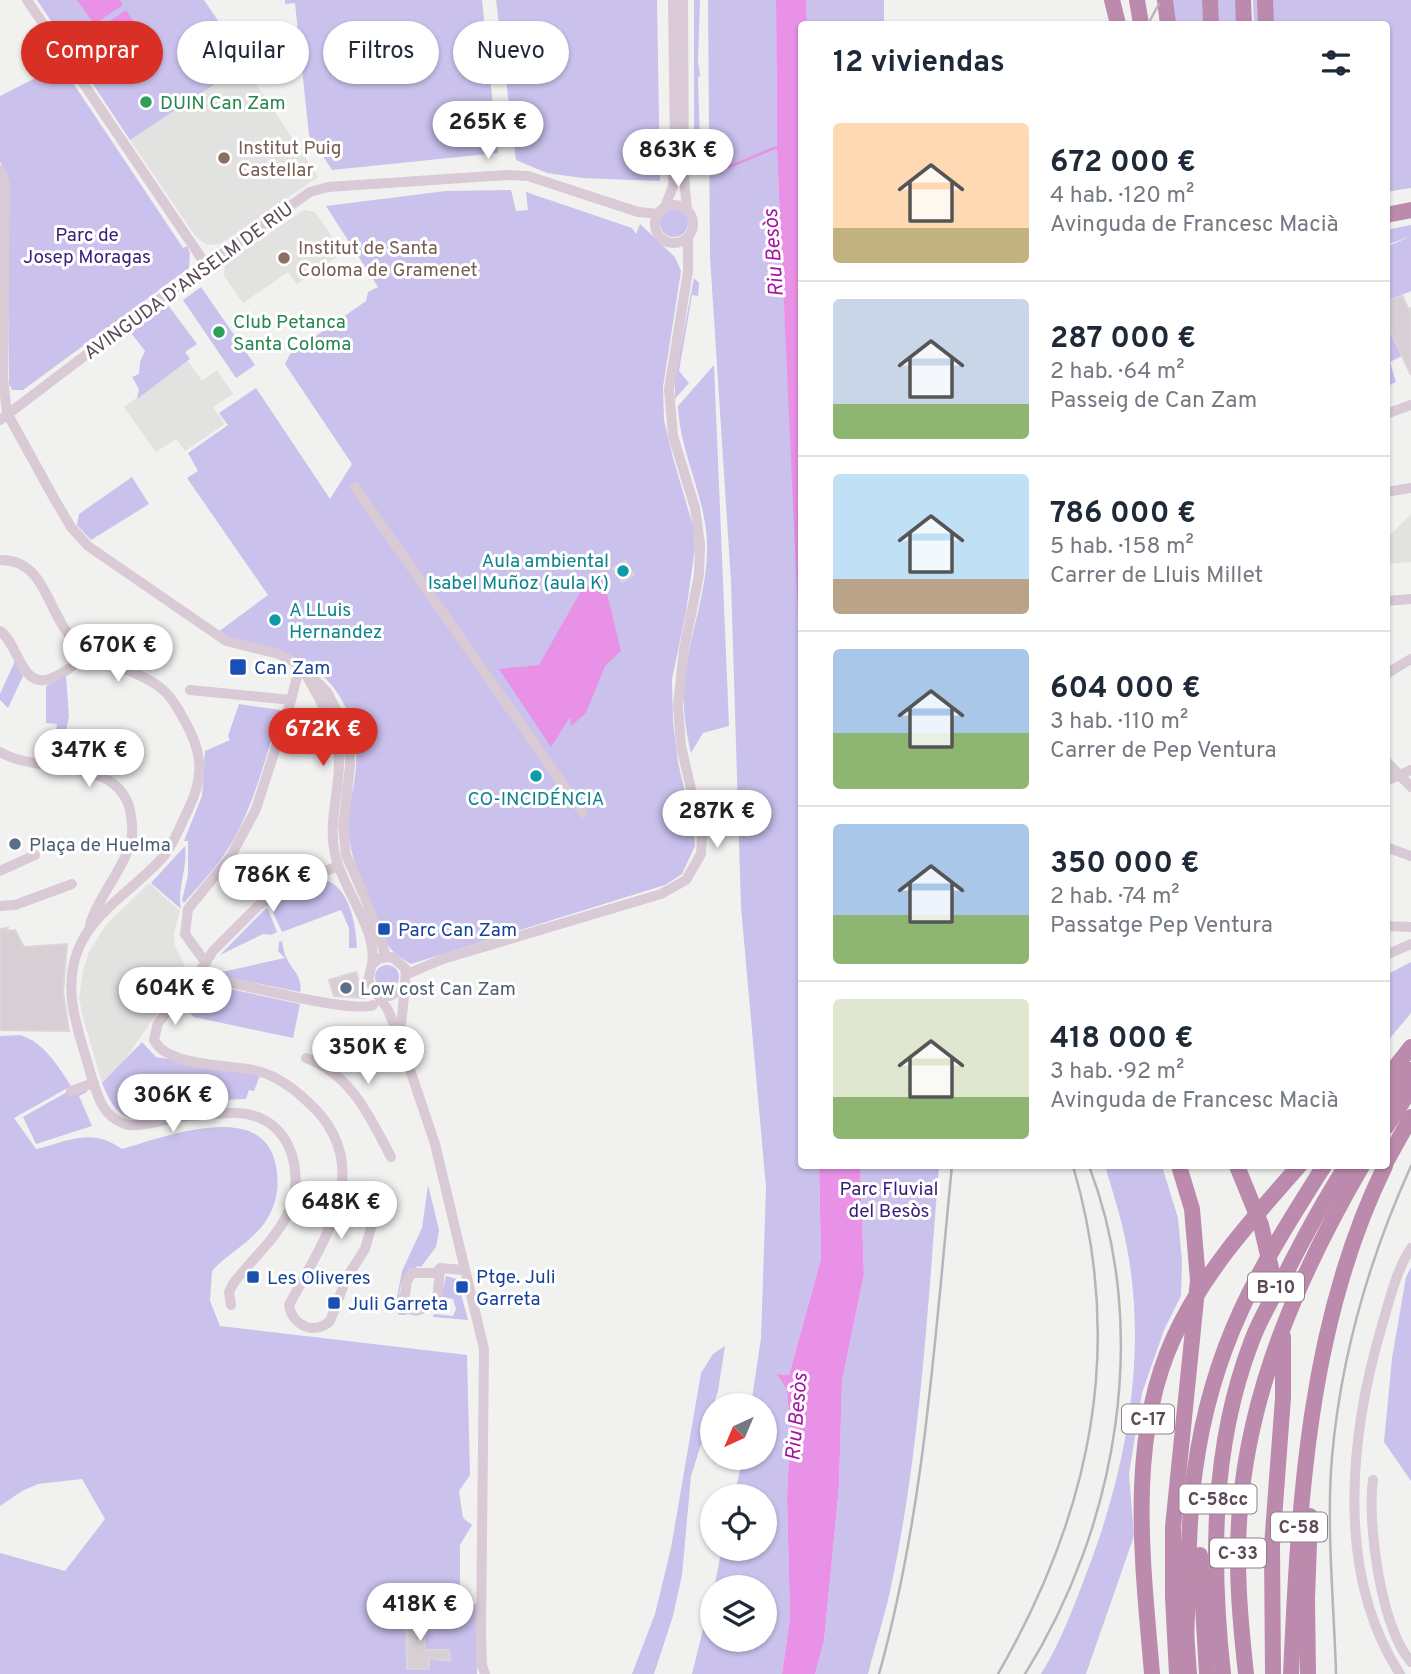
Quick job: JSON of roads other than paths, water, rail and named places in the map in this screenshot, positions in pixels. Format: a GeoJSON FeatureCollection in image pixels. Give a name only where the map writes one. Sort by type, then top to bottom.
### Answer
{"type":"FeatureCollection","features":[{"type":"Feature","properties":{"kind":"highway"},"geometry":{"type":"LineString","coordinates":[[1165,0],[1168,21]]}},
{"type":"Feature","properties":{"kind":"highway"},"geometry":{"type":"LineString","coordinates":[[1210,0],[1211,21]]}},
{"type":"Feature","properties":{"kind":"highway"},"geometry":{"type":"LineString","coordinates":[[1243,0],[1244,21]]}},
{"type":"Feature","properties":{"kind":"highway"},"geometry":{"type":"LineString","coordinates":[[1265,0],[1266,21]]}},
{"type":"Feature","properties":{"kind":"highway"},"geometry":{"type":"LineString","coordinates":[[1119,21],[1124,1]]}},
{"type":"Feature","properties":{"kind":"highway"},"geometry":{"type":"LineString","coordinates":[[1124,1],[1127,21]]}},
{"type":"Feature","properties":{"kind":"highway"},"geometry":{"type":"LineString","coordinates":[[1124,1],[1139,21]]}},
{"type":"Feature","properties":{"kind":"highway"},"geometry":{"type":"LineString","coordinates":[[1390,206],[1411,202]]}},
{"type":"Feature","properties":{"kind":"highway"},"geometry":{"type":"LineString","coordinates":[[1390,207],[1411,210]]}},
{"type":"Feature","properties":{"kind":"highway"},"geometry":{"type":"LineString","coordinates":[[1393,1072],[1411,1032]]}},
{"type":"Feature","properties":{"kind":"highway"},"geometry":{"type":"LineString","coordinates":[[1393,1072],[1411,1047]]}},
{"type":"Feature","properties":{"kind":"highway"},"geometry":{"type":"LineString","coordinates":[[1390,1121],[1411,1089]]}},
{"type":"Feature","properties":{"kind":"highway"},"geometry":{"type":"LineString","coordinates":[[1390,1155],[1411,1117]]}},
{"type":"Feature","properties":{"kind":"highway"},"geometry":{"type":"LineString","coordinates":[[1177,1674],[1172,1553],[1198,1269],[1192,1209],[1180,1169]]}},
{"type":"Feature","properties":{"kind":"highway","name":"B-10"},"geometry":{"type":"LineString","coordinates":[[1238,1169],[1253,1202],[1278,1297],[1283,1338],[1284,1376],[1273,1508],[1273,1674]]}},
{"type":"Feature","properties":{"kind":"highway","name":"C-17"},"geometry":{"type":"LineString","coordinates":[[1152,1674],[1143,1529],[1144,1461],[1156,1384],[1174,1335],[1213,1271],[1297,1169]]}},
{"type":"Feature","properties":{"kind":"highway"},"geometry":{"type":"LineString","coordinates":[[1186,1640],[1191,1503],[1206,1410],[1216,1371],[1234,1322],[1254,1280],[1322,1169]]}},
{"type":"Feature","properties":{"kind":"highway"},"geometry":{"type":"LineString","coordinates":[[1256,1328],[1304,1221],[1333,1169]]}},
{"type":"Feature","properties":{"kind":"highway","name":"C-58cc"},"geometry":{"type":"LineString","coordinates":[[1223,1674],[1216,1590],[1219,1488],[1235,1394],[1256,1328],[1344,1169]]}},
{"type":"Feature","properties":{"kind":"highway","name":"C-33"},"geometry":{"type":"LineString","coordinates":[[1246,1674],[1238,1563],[1245,1463],[1265,1378],[1302,1282],[1360,1169]]}},
{"type":"Feature","properties":{"kind":"highway"},"geometry":{"type":"LineString","coordinates":[[1308,1674],[1307,1575],[1320,1381],[1332,1314],[1346,1262],[1383,1169]]}},
{"type":"Feature","properties":{"kind":"highway","name":"C-33"},"geometry":{"type":"LineString","coordinates":[[1207,1674],[1200,1576],[1201,1509],[1208,1439],[1226,1362],[1281,1234]]}},
{"type":"Feature","properties":{"kind":"highway","name":"C-58"},"geometry":{"type":"LineString","coordinates":[[1292,1674],[1301,1498],[1320,1381]]}},
{"type":"Feature","properties":{"kind":"highway"},"geometry":{"type":"LineString","coordinates":[[1182,1454],[1182,1585],[1189,1674]]}},
{"type":"Feature","properties":{"kind":"highway"},"geometry":{"type":"LineString","coordinates":[[1134,1582],[1143,1529]]}},
{"type":"Feature","properties":{"kind":"street"},"geometry":{"type":"LineString","coordinates":[[27,0],[206,265]]}},
{"type":"Feature","properties":{"kind":"street"},"geometry":{"type":"LineString","coordinates":[[673,0],[673,186],[660,214],[659,233],[666,240],[676,242],[688,237]]}},
{"type":"Feature","properties":{"kind":"street"},"geometry":{"type":"LineString","coordinates":[[407,974],[443,959],[658,895],[686,880],[701,854],[702,837],[681,746],[678,706],[680,669],[699,575],[700,544],[695,508],[673,436],[669,389],[688,271],[688,237],[693,224],[687,210],[684,177],[684,0]]}},
{"type":"Feature","properties":{"kind":"street"},"geometry":{"type":"LineString","coordinates":[[0,170],[5,184],[1,231],[4,417],[71,527],[88,546],[226,641],[279,654],[300,665],[327,692],[346,734],[350,766],[343,815],[344,846],[386,957]]}},
{"type":"Feature","properties":{"kind":"street","name":"AVINGUDA D'ANSELM DE RIU"},"geometry":{"type":"LineString","coordinates":[[4,417],[206,265],[310,192],[328,187],[507,175],[528,176],[638,212],[660,214]]}},
{"type":"Feature","properties":{"kind":"street"},"geometry":{"type":"LineString","coordinates":[[660,214],[675,205],[687,210]]}},
{"type":"Feature","properties":{"kind":"street"},"geometry":{"type":"LineString","coordinates":[[1390,413],[1411,405]]}},
{"type":"Feature","properties":{"kind":"street"},"geometry":{"type":"LineString","coordinates":[[355,487],[583,813]]}},
{"type":"Feature","properties":{"kind":"street"},"geometry":{"type":"LineString","coordinates":[[1390,491],[1411,488]]}},
{"type":"Feature","properties":{"kind":"street"},"geometry":{"type":"LineString","coordinates":[[0,560],[24,563],[33,571],[61,626],[87,651],[163,689],[191,733],[201,764],[194,798],[166,854],[111,908],[90,924]]}},
{"type":"Feature","properties":{"kind":"street"},"geometry":{"type":"LineString","coordinates":[[1390,601],[1411,599]]}},
{"type":"Feature","properties":{"kind":"street"},"geometry":{"type":"LineString","coordinates":[[0,631],[11,641],[26,673],[34,679],[44,681],[55,677],[78,663],[87,651]]}},
{"type":"Feature","properties":{"kind":"street"},"geometry":{"type":"LineString","coordinates":[[1390,672],[1411,659]]}},
{"type":"Feature","properties":{"kind":"street"},"geometry":{"type":"LineString","coordinates":[[300,665],[250,822],[231,856],[188,909],[184,923],[185,934],[210,978],[366,1009],[373,1005]]}},
{"type":"Feature","properties":{"kind":"street"},"geometry":{"type":"LineString","coordinates":[[300,665],[323,707],[339,751],[332,822],[338,866],[370,942],[373,956],[368,981],[388,1010],[399,1037],[443,1173],[481,1336],[485,1364],[481,1633],[485,1674]]}},
{"type":"Feature","properties":{"kind":"street"},"geometry":{"type":"LineString","coordinates":[[190,690],[291,700]]}},
{"type":"Feature","properties":{"kind":"street"},"geometry":{"type":"LineString","coordinates":[[0,752],[23,761],[105,777],[128,800],[132,837],[121,864],[94,911],[77,951],[72,972],[73,1014],[98,1099],[109,1117],[129,1126],[176,1117],[246,1114],[265,1122],[284,1139],[296,1164],[294,1197],[280,1226],[233,1284],[229,1292],[231,1305]]}},
{"type":"Feature","properties":{"kind":"street"},"geometry":{"type":"LineString","coordinates":[[1390,766],[1411,787]]}},
{"type":"Feature","properties":{"kind":"street"},"geometry":{"type":"LineString","coordinates":[[1390,779],[1411,770]]}},
{"type":"Feature","properties":{"kind":"street"},"geometry":{"type":"LineString","coordinates":[[1390,848],[1411,856]]}},
{"type":"Feature","properties":{"kind":"street"},"geometry":{"type":"LineString","coordinates":[[0,871],[36,855]]}},
{"type":"Feature","properties":{"kind":"street"},"geometry":{"type":"LineString","coordinates":[[338,866],[320,871],[270,896],[213,951],[158,1023],[154,1040],[159,1049],[172,1056],[250,1069],[278,1078],[324,1117],[341,1154],[343,1177],[338,1207],[289,1305],[297,1323],[306,1328],[324,1325],[330,1321],[347,1277],[365,1249],[381,1193]]}},
{"type":"Feature","properties":{"kind":"street"},"geometry":{"type":"LineString","coordinates":[[0,906],[15,905],[72,884]]}},
{"type":"Feature","properties":{"kind":"street"},"geometry":{"type":"LineString","coordinates":[[1390,926],[1411,927]]}},
{"type":"Feature","properties":{"kind":"street"},"geometry":{"type":"LineString","coordinates":[[1390,953],[1411,944]]}},
{"type":"Feature","properties":{"kind":"street"},"geometry":{"type":"LineString","coordinates":[[372,964],[386,957],[397,959],[407,974],[399,1037]]}},
{"type":"Feature","properties":{"kind":"street"},"geometry":{"type":"LineString","coordinates":[[375,991],[390,996],[404,988]]}},
{"type":"Feature","properties":{"kind":"street"},"geometry":{"type":"LineString","coordinates":[[306,1058],[323,1065],[341,1078],[360,1101],[391,1157]]}},
{"type":"Feature","properties":{"kind":"street"},"geometry":{"type":"LineString","coordinates":[[71,1091],[94,1083]]}},
{"type":"Feature","properties":{"kind":"street"},"geometry":{"type":"LineString","coordinates":[[1400,1674],[1376,1622],[1364,1587],[1358,1554],[1355,1500],[1366,1393],[1377,1342],[1390,1297],[1411,1248]]}},
{"type":"Feature","properties":{"kind":"street"},"geometry":{"type":"LineString","coordinates":[[440,1268],[464,1270]]}},
{"type":"Feature","properties":{"kind":"street"},"geometry":{"type":"LineString","coordinates":[[440,1268],[437,1304],[416,1311],[403,1308],[407,1281],[412,1273],[436,1273],[440,1268]]}},
{"type":"Feature","properties":{"kind":"street"},"geometry":{"type":"LineString","coordinates":[[1373,1480],[1371,1538],[1375,1562],[1391,1618],[1405,1655],[1411,1662]]}},
{"type":"Feature","properties":{"kind":"water"},"geometry":{"type":"Polygon","coordinates":[[[77,0],[120,0],[123,5],[99,21],[92,21],[77,0]]]}},
{"type":"Feature","properties":{"kind":"water"},"geometry":{"type":"Polygon","coordinates":[[[776,0],[806,0],[807,21],[798,21],[798,616],[777,151],[776,0]]]}},
{"type":"Feature","properties":{"kind":"water"},"geometry":{"type":"Polygon","coordinates":[[[126,10],[133,21],[110,21],[126,10]]]}},
{"type":"Feature","properties":{"kind":"water"},"geometry":{"type":"Polygon","coordinates":[[[603,577],[621,651],[605,666],[586,713],[571,726],[570,717],[551,747],[499,669],[539,665],[581,591],[603,577]]]}},
{"type":"Feature","properties":{"kind":"water","name":"Riu Besòs"},"geometry":{"type":"Polygon","coordinates":[[[819,1169],[860,1169],[864,1274],[842,1381],[839,1487],[824,1641],[815,1674],[782,1674],[790,1618],[787,1500],[790,1429],[787,1390],[777,1374],[789,1375],[821,1259],[819,1169]]]}},
{"type":"Feature","properties":{"kind":"waterway"},"geometry":{"type":"LineString","coordinates":[[719,171],[777,147]]}},
{"type":"Feature","properties":{"kind":"railway"},"geometry":{"type":"LineString","coordinates":[[1150,21],[1159,4]]}},
{"type":"Feature","properties":{"kind":"railway"},"geometry":{"type":"LineString","coordinates":[[1336,1674],[1330,1511],[1336,1419],[1359,1308],[1382,1236],[1411,1166]]}},
{"type":"Feature","properties":{"kind":"railway"},"geometry":{"type":"LineString","coordinates":[[879,1674],[895,1612],[918,1485],[934,1357],[952,1169]]}},
{"type":"Feature","properties":{"kind":"railway"},"geometry":{"type":"LineString","coordinates":[[998,1674],[1030,1613],[1056,1552],[1077,1490],[1090,1427],[1097,1364],[1097,1299],[1089,1233],[1074,1169]]}},
{"type":"Feature","properties":{"kind":"railway"},"geometry":{"type":"LineString","coordinates":[[1025,1674],[1057,1617],[1083,1556],[1102,1492],[1115,1426],[1121,1360],[1119,1294],[1108,1229],[1090,1169]]}},
{"type":"Feature","properties":{"kind":"place","name":"DUIN Can Zam"},"geometry":{"type":"Point","coordinates":[146,102]}},
{"type":"Feature","properties":{"kind":"place","name":"Institut Puig Castellar"},"geometry":{"type":"Point","coordinates":[224,158]}},
{"type":"Feature","properties":{"kind":"place","name":"Institut de Santa Coloma de Gramenet"},"geometry":{"type":"Point","coordinates":[284,258]}},
{"type":"Feature","properties":{"kind":"place","name":"Club Petanca Santa Coloma"},"geometry":{"type":"Point","coordinates":[219,332]}},
{"type":"Feature","properties":{"kind":"place","name":"Aula ambiental Isabel Muñoz (aula K)"},"geometry":{"type":"Point","coordinates":[623,571]}},
{"type":"Feature","properties":{"kind":"place","name":"A LLuis Hernandez"},"geometry":{"type":"Point","coordinates":[275,620]}},
{"type":"Feature","properties":{"kind":"place","name":"Can Zam"},"geometry":{"type":"Point","coordinates":[238,667]}},
{"type":"Feature","properties":{"kind":"place","name":"CO-INCIDÉNCIA"},"geometry":{"type":"Point","coordinates":[536,776]}},
{"type":"Feature","properties":{"kind":"place","name":"Plaça de Huelma"},"geometry":{"type":"Point","coordinates":[15,844]}},
{"type":"Feature","properties":{"kind":"place","name":"Parc Can Zam"},"geometry":{"type":"Point","coordinates":[384,929]}},
{"type":"Feature","properties":{"kind":"place","name":"Low cost Can Zam"},"geometry":{"type":"Point","coordinates":[346,988]}},
{"type":"Feature","properties":{"kind":"place","name":"Les Oliveres"},"geometry":{"type":"Point","coordinates":[253,1277]}},
{"type":"Feature","properties":{"kind":"place","name":"Ptge. Juli Garreta"},"geometry":{"type":"Point","coordinates":[462,1287]}},
{"type":"Feature","properties":{"kind":"place","name":"Juli Garreta"},"geometry":{"type":"Point","coordinates":[334,1303]}},
{"type":"Feature","properties":{"kind":"park label","name":"Parc de Josep Moragas"},"geometry":{"type":"Point","coordinates":[87,245]}},
{"type":"Feature","properties":{"kind":"park label","name":"Parc Fluvial del Besòs"},"geometry":{"type":"Point","coordinates":[889,1199]}}]}
